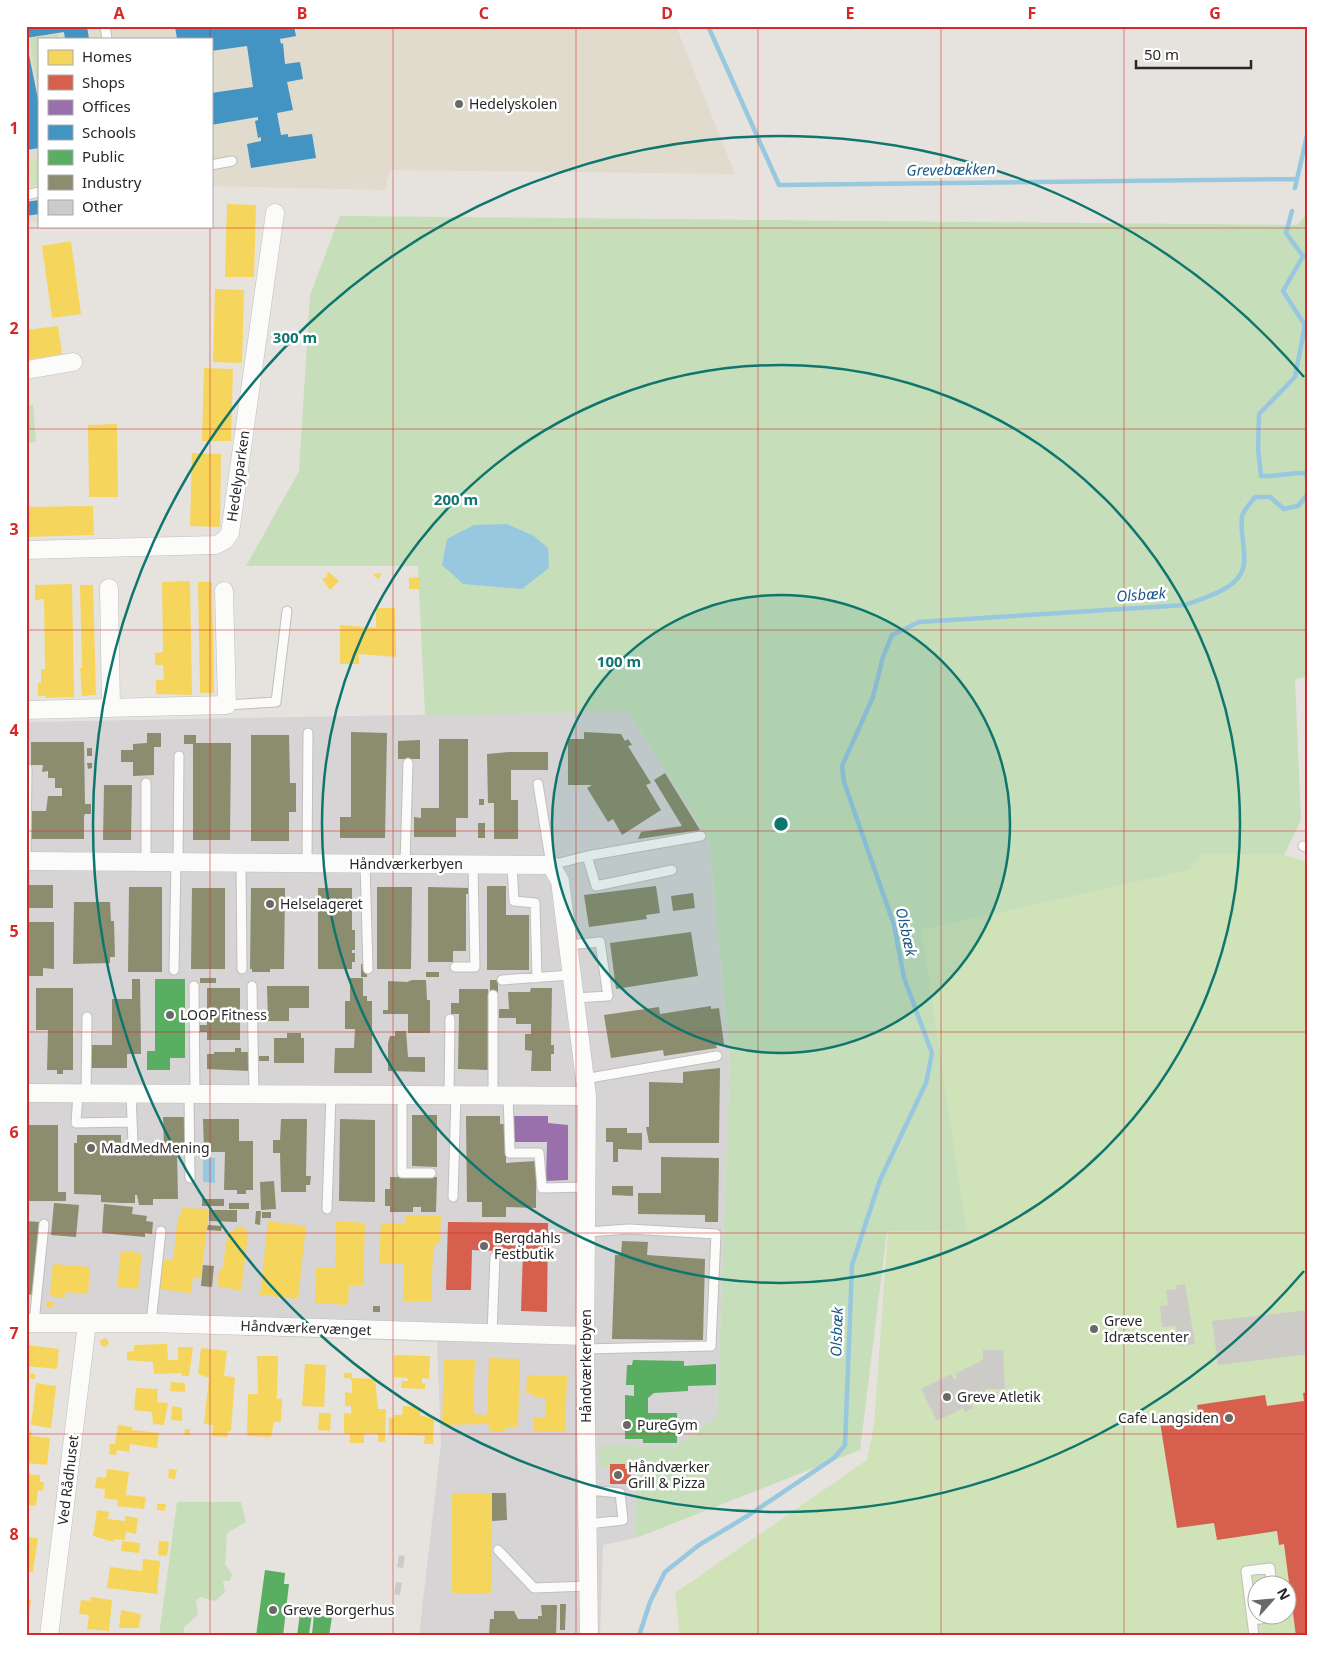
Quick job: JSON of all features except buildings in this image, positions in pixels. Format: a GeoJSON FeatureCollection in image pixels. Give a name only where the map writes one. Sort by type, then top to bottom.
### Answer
{"type":"FeatureCollection","features":[{"type":"Feature","properties":{"kind":"street","name":"Hedelyparken"},"geometry":{"type":"LineString","coordinates":[[26,550],[216,545],[225,540],[230,533],[276,213]]}},
{"type":"Feature","properties":{"kind":"street"},"geometry":{"type":"LineString","coordinates":[[26,370],[73,362]]}},
{"type":"Feature","properties":{"kind":"street"},"geometry":{"type":"LineString","coordinates":[[109,588],[111,708]]}},
{"type":"Feature","properties":{"kind":"street"},"geometry":{"type":"LineString","coordinates":[[26,710],[227,705],[224,591]]}},
{"type":"Feature","properties":{"kind":"street","name":"Håndværkerbyen"},"geometry":{"type":"LineString","coordinates":[[26,861],[551,865],[560,881],[587,1096],[585,1342],[589,1636]]}},
{"type":"Feature","properties":{"kind":"street"},"geometry":{"type":"LineString","coordinates":[[26,1093],[587,1096]]}},
{"type":"Feature","properties":{"kind":"street","name":"Håndværkervænget"},"geometry":{"type":"LineString","coordinates":[[30,1323],[151,1324],[492,1333],[585,1342]]}},
{"type":"Feature","properties":{"kind":"street","name":"Ved Rådhuset"},"geometry":{"type":"LineString","coordinates":[[49,1636],[87,1323]]}},
{"type":"Feature","properties":{"kind":"lane"},"geometry":{"type":"LineString","coordinates":[[212,165],[232,161]]}},
{"type":"Feature","properties":{"kind":"lane"},"geometry":{"type":"LineString","coordinates":[[227,705],[276,702],[287,611]]}},
{"type":"Feature","properties":{"kind":"lane"},"geometry":{"type":"LineString","coordinates":[[307,863],[308,734]]}},
{"type":"Feature","properties":{"kind":"lane"},"geometry":{"type":"LineString","coordinates":[[174,970],[179,756]]}},
{"type":"Feature","properties":{"kind":"lane"},"geometry":{"type":"LineString","coordinates":[[405,864],[408,763]]}},
{"type":"Feature","properties":{"kind":"lane"},"geometry":{"type":"LineString","coordinates":[[26,851],[27,768]]}},
{"type":"Feature","properties":{"kind":"lane"},"geometry":{"type":"LineString","coordinates":[[146,783],[146,862]]}},
{"type":"Feature","properties":{"kind":"lane"},"geometry":{"type":"LineString","coordinates":[[538,784],[551,865],[587,856],[701,836]]}},
{"type":"Feature","properties":{"kind":"lane"},"geometry":{"type":"LineString","coordinates":[[587,856],[596,886],[672,870]]}},
{"type":"Feature","properties":{"kind":"lane"},"geometry":{"type":"LineString","coordinates":[[241,862],[242,968]]}},
{"type":"Feature","properties":{"kind":"lane"},"geometry":{"type":"LineString","coordinates":[[365,863],[368,969]]}},
{"type":"Feature","properties":{"kind":"lane"},"geometry":{"type":"LineString","coordinates":[[454,968],[475,967],[473,864]]}},
{"type":"Feature","properties":{"kind":"lane"},"geometry":{"type":"LineString","coordinates":[[512,865],[514,901],[535,903],[536,978]]}},
{"type":"Feature","properties":{"kind":"lane"},"geometry":{"type":"LineString","coordinates":[[567,945],[600,942],[603,960],[608,996],[575,998]]}},
{"type":"Feature","properties":{"kind":"lane"},"geometry":{"type":"LineString","coordinates":[[502,980],[571,975]]}},
{"type":"Feature","properties":{"kind":"lane"},"geometry":{"type":"LineString","coordinates":[[190,1178],[194,986]]}},
{"type":"Feature","properties":{"kind":"lane"},"geometry":{"type":"LineString","coordinates":[[252,986],[254,1094]]}},
{"type":"Feature","properties":{"kind":"lane"},"geometry":{"type":"LineString","coordinates":[[493,996],[501,1096],[510,1153],[539,1153],[542,1188],[587,1187]]}},
{"type":"Feature","properties":{"kind":"lane"},"geometry":{"type":"LineString","coordinates":[[87,1017],[82,1093],[76,1123],[132,1122]]}},
{"type":"Feature","properties":{"kind":"lane"},"geometry":{"type":"LineString","coordinates":[[450,1019],[453,1197]]}},
{"type":"Feature","properties":{"kind":"lane"},"geometry":{"type":"LineString","coordinates":[[584,1078],[717,1056]]}},
{"type":"Feature","properties":{"kind":"lane"},"geometry":{"type":"LineString","coordinates":[[131,1094],[133,1143]]}},
{"type":"Feature","properties":{"kind":"lane"},"geometry":{"type":"LineString","coordinates":[[327,1209],[331,1095]]}},
{"type":"Feature","properties":{"kind":"lane"},"geometry":{"type":"LineString","coordinates":[[402,1095],[402,1173],[430,1173]]}},
{"type":"Feature","properties":{"kind":"lane"},"geometry":{"type":"LineString","coordinates":[[30,1323],[44,1224]]}},
{"type":"Feature","properties":{"kind":"lane"},"geometry":{"type":"LineString","coordinates":[[585,1342],[711,1346],[716,1234],[629,1230],[587,1232]]}},
{"type":"Feature","properties":{"kind":"lane"},"geometry":{"type":"LineString","coordinates":[[151,1324],[161,1231]]}},
{"type":"Feature","properties":{"kind":"lane"},"geometry":{"type":"LineString","coordinates":[[492,1333],[495,1258]]}},
{"type":"Feature","properties":{"kind":"lane"},"geometry":{"type":"LineString","coordinates":[[588,1490],[620,1493],[623,1520],[588,1524]]}},
{"type":"Feature","properties":{"kind":"lane"},"geometry":{"type":"LineString","coordinates":[[498,1550],[534,1588],[589,1586]]}},
{"type":"Feature","properties":{"kind":"lane"},"geometry":{"type":"LineString","coordinates":[[1246,1574],[1246,1571],[1270,1568],[1271,1574]]}},
{"type":"Feature","properties":{"kind":"shaded area","name":"Hedelyskolen"},"geometry":{"type":"Polygon","coordinates":[[[26,26],[676,26],[735,174],[390,170],[385,190],[212,186],[212,38],[38,38],[38,222],[26,223],[26,26]]]}},
{"type":"Feature","properties":{"kind":"shaded area"},"geometry":{"type":"Polygon","coordinates":[[[628,711],[709,840],[730,1057],[717,1417],[674,1448],[634,1469],[636,1538],[603,1545],[600,1636],[419,1636],[441,1443],[437,1342],[26,1328],[26,722],[628,711]]]}},
{"type":"Feature","properties":{"kind":"green space"},"geometry":{"type":"Polygon","coordinates":[[[58,34],[58,38],[38,38],[38,91],[30,38],[58,34]]]}},
{"type":"Feature","properties":{"kind":"green space"},"geometry":{"type":"Polygon","coordinates":[[[38,160],[38,184],[32,185],[28,162],[38,160]]]}},
{"type":"Feature","properties":{"kind":"green space"},"geometry":{"type":"Polygon","coordinates":[[[1308,213],[1308,677],[1295,679],[1301,820],[1284,855],[1202,854],[1190,870],[922,930],[967,1232],[887,1231],[860,1450],[636,1538],[634,1469],[599,1467],[600,1445],[674,1448],[717,1417],[730,1057],[709,840],[628,711],[425,716],[418,566],[246,566],[299,471],[310,295],[340,216],[1297,225],[1308,213]]]}},
{"type":"Feature","properties":{"kind":"green space"},"geometry":{"type":"Polygon","coordinates":[[[33,405],[36,442],[26,442],[26,406],[33,405]]]}},
{"type":"Feature","properties":{"kind":"green space","name":"Greve Idrætscenter"},"geometry":{"type":"Polygon","coordinates":[[[1202,854],[1284,855],[1308,862],[1308,1636],[680,1636],[675,1593],[867,1460],[874,1426],[888,1231],[967,1232],[922,930],[1190,870],[1202,854]]]}},
{"type":"Feature","properties":{"kind":"green space"},"geometry":{"type":"Polygon","coordinates":[[[177,1502],[241,1502],[246,1522],[227,1533],[225,1564],[232,1574],[230,1581],[223,1581],[225,1592],[215,1601],[201,1597],[196,1600],[198,1615],[184,1627],[183,1636],[159,1636],[177,1502]]]}},
{"type":"Feature","properties":{"kind":"water"},"geometry":{"type":"Polygon","coordinates":[[[507,524],[534,536],[548,548],[549,568],[522,589],[463,584],[442,565],[447,539],[474,525],[507,524]]]}},
{"type":"Feature","properties":{"kind":"water"},"geometry":{"type":"Polygon","coordinates":[[[203,1158],[215,1158],[215,1183],[203,1182],[203,1158]]]}},
{"type":"Feature","properties":{"kind":"waterway","name":"Grevebækken"},"geometry":{"type":"LineString","coordinates":[[708,26],[779,185],[1297,179]]}},
{"type":"Feature","properties":{"kind":"waterway","name":"Olsbæk"},"geometry":{"type":"LineString","coordinates":[[1295,188],[1308,131]]}},
{"type":"Feature","properties":{"kind":"waterway","name":"Olsbæk"},"geometry":{"type":"LineString","coordinates":[[1292,211],[1286,233],[1303,256],[1283,291],[1305,325],[1295,377],[1259,414],[1258,449],[1261,476],[1306,473],[1308,483]]}},
{"type":"Feature","properties":{"kind":"waterway","name":"Olsbæk"},"geometry":{"type":"LineString","coordinates":[[639,1636],[650,1602],[665,1572],[699,1545],[749,1515],[834,1458],[845,1445],[852,1265],[880,1180],[926,1083],[932,1053],[904,978],[894,925],[844,782],[842,766],[873,697],[883,657],[892,635],[919,622],[1185,605],[1222,590],[1240,575],[1244,562],[1242,517],[1245,509],[1255,497],[1270,497],[1284,509],[1298,506],[1308,494]]}},
{"type":"Feature","properties":{"kind":"place","name":"Hedelyskolen"},"geometry":{"type":"Point","coordinates":[459,104]}},
{"type":"Feature","properties":{"kind":"place","name":"Helselageret"},"geometry":{"type":"Point","coordinates":[270,904]}},
{"type":"Feature","properties":{"kind":"place","name":"LOOP Fitness"},"geometry":{"type":"Point","coordinates":[170,1015]}},
{"type":"Feature","properties":{"kind":"place","name":"MadMedMening"},"geometry":{"type":"Point","coordinates":[91,1148]}},
{"type":"Feature","properties":{"kind":"place","name":"Bergdahls Festbutik"},"geometry":{"type":"Point","coordinates":[484,1246]}},
{"type":"Feature","properties":{"kind":"place","name":"Greve Idrætscenter"},"geometry":{"type":"Point","coordinates":[1094,1329]}},
{"type":"Feature","properties":{"kind":"place","name":"Greve Atletik"},"geometry":{"type":"Point","coordinates":[947,1397]}},
{"type":"Feature","properties":{"kind":"place","name":"Cafe Langsiden"},"geometry":{"type":"Point","coordinates":[1229,1418]}},
{"type":"Feature","properties":{"kind":"place","name":"PureGym"},"geometry":{"type":"Point","coordinates":[627,1425]}},
{"type":"Feature","properties":{"kind":"place","name":"Håndværker Grill & Pizza"},"geometry":{"type":"Point","coordinates":[618,1475]}},
{"type":"Feature","properties":{"kind":"place","name":"Greve Borgerhus"},"geometry":{"type":"Point","coordinates":[273,1610]}}]}
